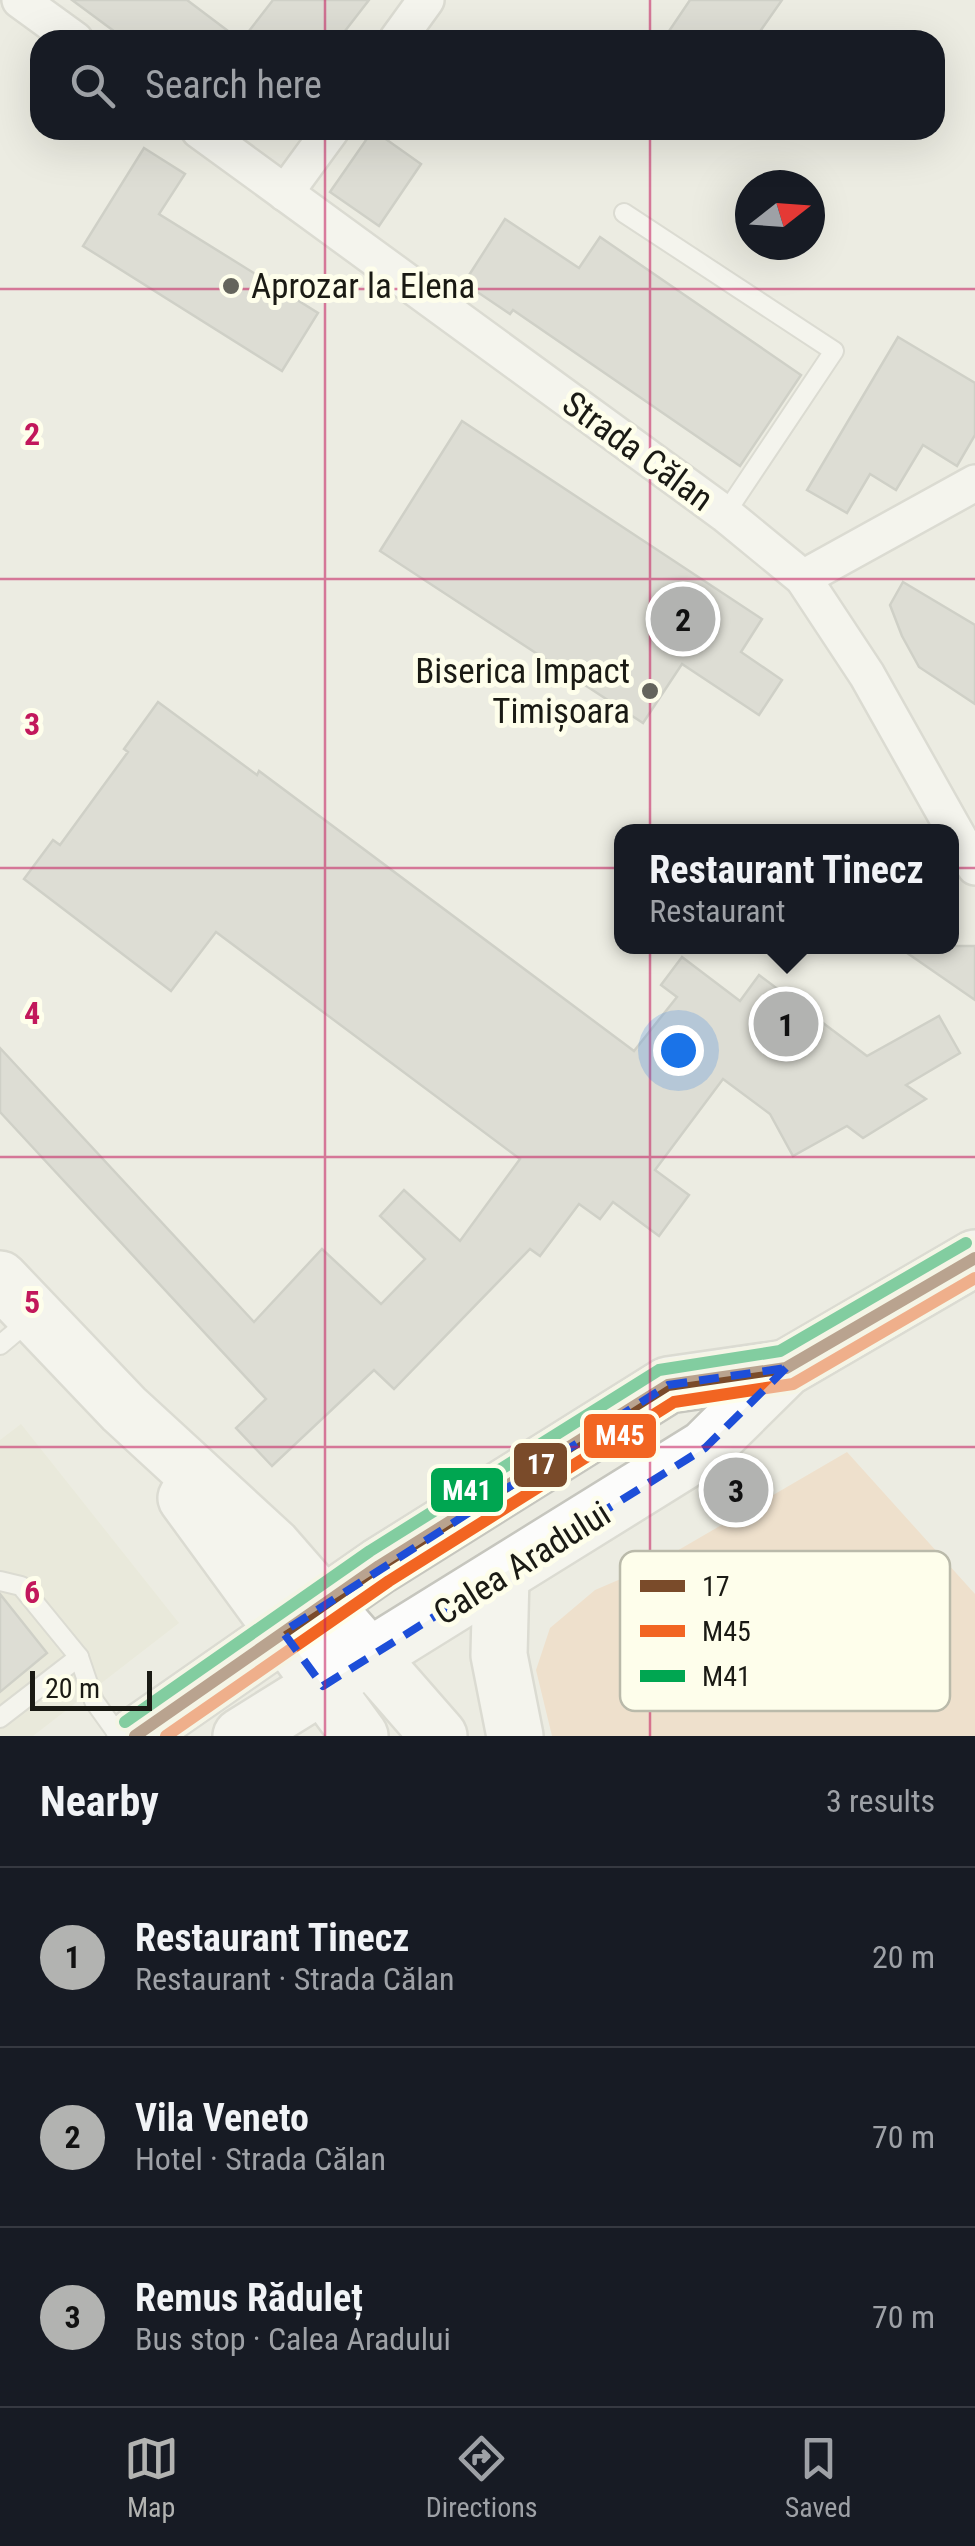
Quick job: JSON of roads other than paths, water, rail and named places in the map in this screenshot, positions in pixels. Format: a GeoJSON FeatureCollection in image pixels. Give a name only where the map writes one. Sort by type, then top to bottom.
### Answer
{"type":"FeatureCollection","features":[{"type":"Feature","properties":{"kind":"main road","name":"Calea Aradului"},"geometry":{"type":"LineString","coordinates":[[241,1736],[704,1448],[786,1368],[975,1258]]}},
{"type":"Feature","properties":{"kind":"main road"},"geometry":{"type":"LineString","coordinates":[[11,1314],[124,1409],[303,1618],[370,1657],[439,1736]]}},
{"type":"Feature","properties":{"kind":"main road","name":"Calea Aradului"},"geometry":{"type":"LineString","coordinates":[[135,1736],[303,1618],[668,1386],[786,1368]]}},
{"type":"Feature","properties":{"kind":"main road"},"geometry":{"type":"LineString","coordinates":[[501,1576],[499,1655],[515,1736]]}},
{"type":"Feature","properties":{"kind":"main road"},"geometry":{"type":"LineString","coordinates":[[303,1618],[322,1686],[360,1736]]}},
{"type":"Feature","properties":{"kind":"street"},"geometry":{"type":"LineString","coordinates":[[20,0],[61,30]]}},
{"type":"Feature","properties":{"kind":"street"},"geometry":{"type":"LineString","coordinates":[[404,30],[426,0]]}},
{"type":"Feature","properties":{"kind":"street","name":"Strada Călan"},"geometry":{"type":"LineString","coordinates":[[213,140],[726,514],[802,578],[868,675],[951,824]]}},
{"type":"Feature","properties":{"kind":"street"},"geometry":{"type":"LineString","coordinates":[[285,193],[324,140]]}},
{"type":"Feature","properties":{"kind":"street"},"geometry":{"type":"LineString","coordinates":[[802,578],[975,483]]}},
{"type":"Feature","properties":{"kind":"street","name":"Strada Călan"},"geometry":{"type":"LineString","coordinates":[[959,837],[975,866]]}},
{"type":"Feature","properties":{"kind":"lane"},"geometry":{"type":"LineString","coordinates":[[624,213],[834,351],[726,514]]}},
{"type":"Feature","properties":{"kind":"lane"},"geometry":{"type":"LineString","coordinates":[[0,1582],[20,1586],[79,1657],[94,1701],[119,1736]]}},
{"type":"Feature","properties":{"kind":"lane"},"geometry":{"type":"LineString","coordinates":[[0,1718],[79,1657]]}},
{"type":"Feature","properties":{"kind":"place","name":"Aprozar la Elena"},"geometry":{"type":"Point","coordinates":[231,286]}},
{"type":"Feature","properties":{"kind":"place","name":"Vila Veneto"},"geometry":{"type":"Point","coordinates":[683,619]}},
{"type":"Feature","properties":{"kind":"place","name":"Biserica Impact Timișoara"},"geometry":{"type":"Point","coordinates":[650,691]}},
{"type":"Feature","properties":{"kind":"place","name":"Restaurant Tinecz"},"geometry":{"type":"Point","coordinates":[786,1024]}},
{"type":"Feature","properties":{"kind":"place","name":"Remus Răduleț"},"geometry":{"type":"Point","coordinates":[736,1490]}}]}
